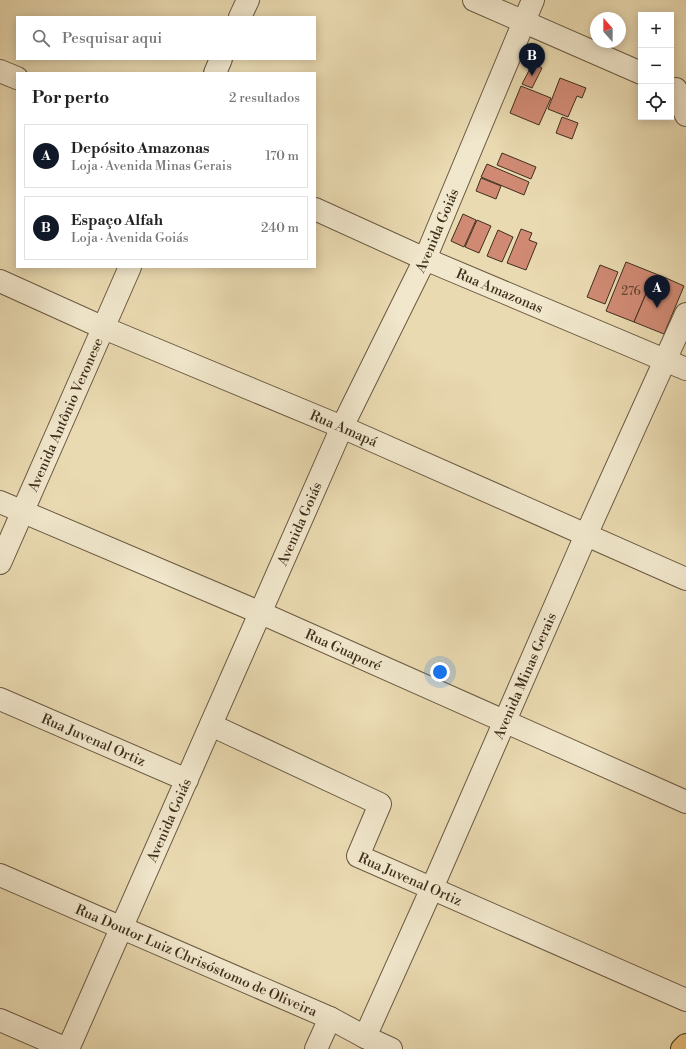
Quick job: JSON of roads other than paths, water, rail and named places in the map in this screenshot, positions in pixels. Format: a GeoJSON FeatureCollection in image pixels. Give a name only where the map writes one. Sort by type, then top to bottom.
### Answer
{"type":"FeatureCollection","features":[{"type":"Feature","properties":{"kind":"main road"},"geometry":{"type":"LineString","coordinates":[[682,1049],[686,1045]]}},
{"type":"Feature","properties":{"kind":"street"},"geometry":{"type":"LineString","coordinates":[[240,16],[248,0]]}},
{"type":"Feature","properties":{"kind":"street"},"geometry":{"type":"LineString","coordinates":[[474,0],[638,72]]}},
{"type":"Feature","properties":{"kind":"street","name":"Avenida Goiás"},"geometry":{"type":"LineString","coordinates":[[67,1049],[342,427],[425,259],[533,0]]}},
{"type":"Feature","properties":{"kind":"street"},"geometry":{"type":"LineString","coordinates":[[214,72],[220,60]]}},
{"type":"Feature","properties":{"kind":"street"},"geometry":{"type":"LineString","coordinates":[[0,71],[16,78]]}},
{"type":"Feature","properties":{"kind":"street"},"geometry":{"type":"LineString","coordinates":[[678,86],[686,115]]}},
{"type":"Feature","properties":{"kind":"street","name":"Rua Amazonas"},"geometry":{"type":"LineString","coordinates":[[316,209],[425,259],[686,369]]}},
{"type":"Feature","properties":{"kind":"street","name":"Avenida Antônio Veronese"},"geometry":{"type":"LineString","coordinates":[[0,563],[130,268]]}},
{"type":"Feature","properties":{"kind":"street","name":"Rua Amapá"},"geometry":{"type":"LineString","coordinates":[[0,281],[104,328],[342,427],[686,579]]}},
{"type":"Feature","properties":{"kind":"street","name":"Avenida Minas Gerais"},"geometry":{"type":"LineString","coordinates":[[365,1037],[506,721],[586,535],[686,314]]}},
{"type":"Feature","properties":{"kind":"street","name":"Rua Guaporé"},"geometry":{"type":"LineString","coordinates":[[0,502],[261,613],[686,802]]}},
{"type":"Feature","properties":{"kind":"street","name":"Rua Juvenal Ortiz"},"geometry":{"type":"LineString","coordinates":[[0,699],[187,780]]}},
{"type":"Feature","properties":{"kind":"street","name":"Rua Juvenal Ortiz"},"geometry":{"type":"LineString","coordinates":[[211,725],[380,804],[358,856],[686,1000]]}},
{"type":"Feature","properties":{"kind":"street","name":"Rua Doutor Luiz Chrisóstomo de Oliveira"},"geometry":{"type":"LineString","coordinates":[[0,875],[121,929],[330,1018],[391,1049]]}},
{"type":"Feature","properties":{"kind":"street"},"geometry":{"type":"LineString","coordinates":[[316,1049],[330,1018]]}},
{"type":"Feature","properties":{"kind":"street"},"geometry":{"type":"LineString","coordinates":[[0,1020],[67,1049]]}},
{"type":"Feature","properties":{"kind":"place","name":"Espaço Alfah"},"geometry":{"type":"Point","coordinates":[532,76]}},
{"type":"Feature","properties":{"kind":"place","name":"Depósito Amazonas"},"geometry":{"type":"Point","coordinates":[657,308]}}]}
